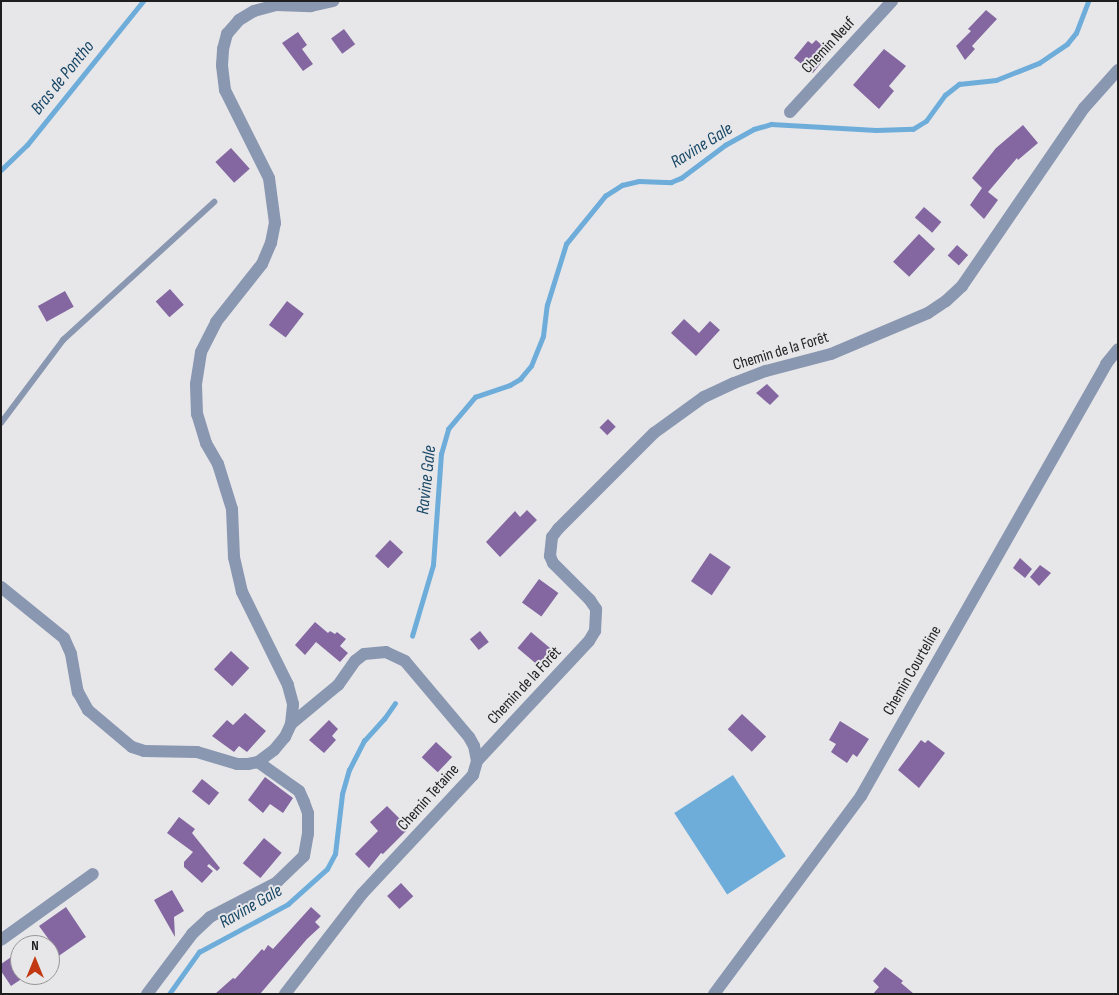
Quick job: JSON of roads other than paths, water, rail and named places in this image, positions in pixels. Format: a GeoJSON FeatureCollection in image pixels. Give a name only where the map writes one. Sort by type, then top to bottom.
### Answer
{"type":"FeatureCollection","features":[{"type":"Feature","properties":{"kind":"street"},"geometry":{"type":"LineString","coordinates":[[291,724],[292,704],[288,685],[242,592],[234,557],[232,509],[218,464],[206,443],[197,414],[196,384],[201,352],[212,330],[262,264],[271,243],[276,223],[269,178],[226,90],[222,65],[223,49],[227,34],[239,20],[254,11],[276,5],[311,6],[333,1]]}},
{"type":"Feature","properties":{"kind":"street","name":"Chemin Neuf"},"geometry":{"type":"LineString","coordinates":[[790,112],[892,1]]}},
{"type":"Feature","properties":{"kind":"street","name":"Chemin de la Forêt"},"geometry":{"type":"LineString","coordinates":[[477,761],[589,641],[595,631],[596,609],[590,600],[553,563],[550,556],[552,537],[558,529],[654,433],[704,397],[766,371],[840,351],[928,313],[946,301],[962,286],[1084,108],[1118,70]]}},
{"type":"Feature","properties":{"kind":"street","name":"Chemin Courteline"},"geometry":{"type":"LineString","coordinates":[[714,994],[861,796],[1106,364],[1118,349]]}},
{"type":"Feature","properties":{"kind":"street"},"geometry":{"type":"LineString","coordinates":[[1,587],[64,638],[72,654],[78,692],[88,710],[132,747],[144,750],[197,752],[237,764],[258,762],[299,791],[308,813],[308,834],[304,856],[276,884],[210,917],[192,934],[147,994]]}},
{"type":"Feature","properties":{"kind":"street","name":"Chemin Tetaine"},"geometry":{"type":"LineString","coordinates":[[258,762],[279,743],[291,724],[338,685],[355,661],[364,654],[386,652],[405,661],[462,729],[474,746],[477,761],[473,775],[362,894],[285,994]]}},
{"type":"Feature","properties":{"kind":"street"},"geometry":{"type":"LineString","coordinates":[[1,940],[93,874]]}},
{"type":"Feature","properties":{"kind":"lane"},"geometry":{"type":"LineString","coordinates":[[1,423],[63,340],[214,202]]}},
{"type":"Feature","properties":{"kind":"water"},"geometry":{"type":"Polygon","coordinates":[[[733,775],[786,856],[727,894],[674,813],[733,775]]]}},
{"type":"Feature","properties":{"kind":"waterway","name":"Bras de Pontho"},"geometry":{"type":"LineString","coordinates":[[1,170],[27,145],[143,1]]}},
{"type":"Feature","properties":{"kind":"waterway","name":"Ravine Gale"},"geometry":{"type":"LineString","coordinates":[[412,636],[433,565],[441,454],[448,429],[475,397],[510,385],[520,379],[531,366],[543,336],[547,305],[566,244],[605,196],[622,185],[639,181],[671,182],[681,178],[725,145],[754,129],[771,124],[876,130],[913,129],[926,121],[945,95],[959,84],[996,80],[1039,63],[1067,44],[1076,33],[1088,1]]}},
{"type":"Feature","properties":{"kind":"waterway","name":"Ravine Gale"},"geometry":{"type":"LineString","coordinates":[[169,994],[199,952],[288,904],[327,869],[335,854],[342,794],[349,770],[364,741],[384,719],[395,703]]}}]}
